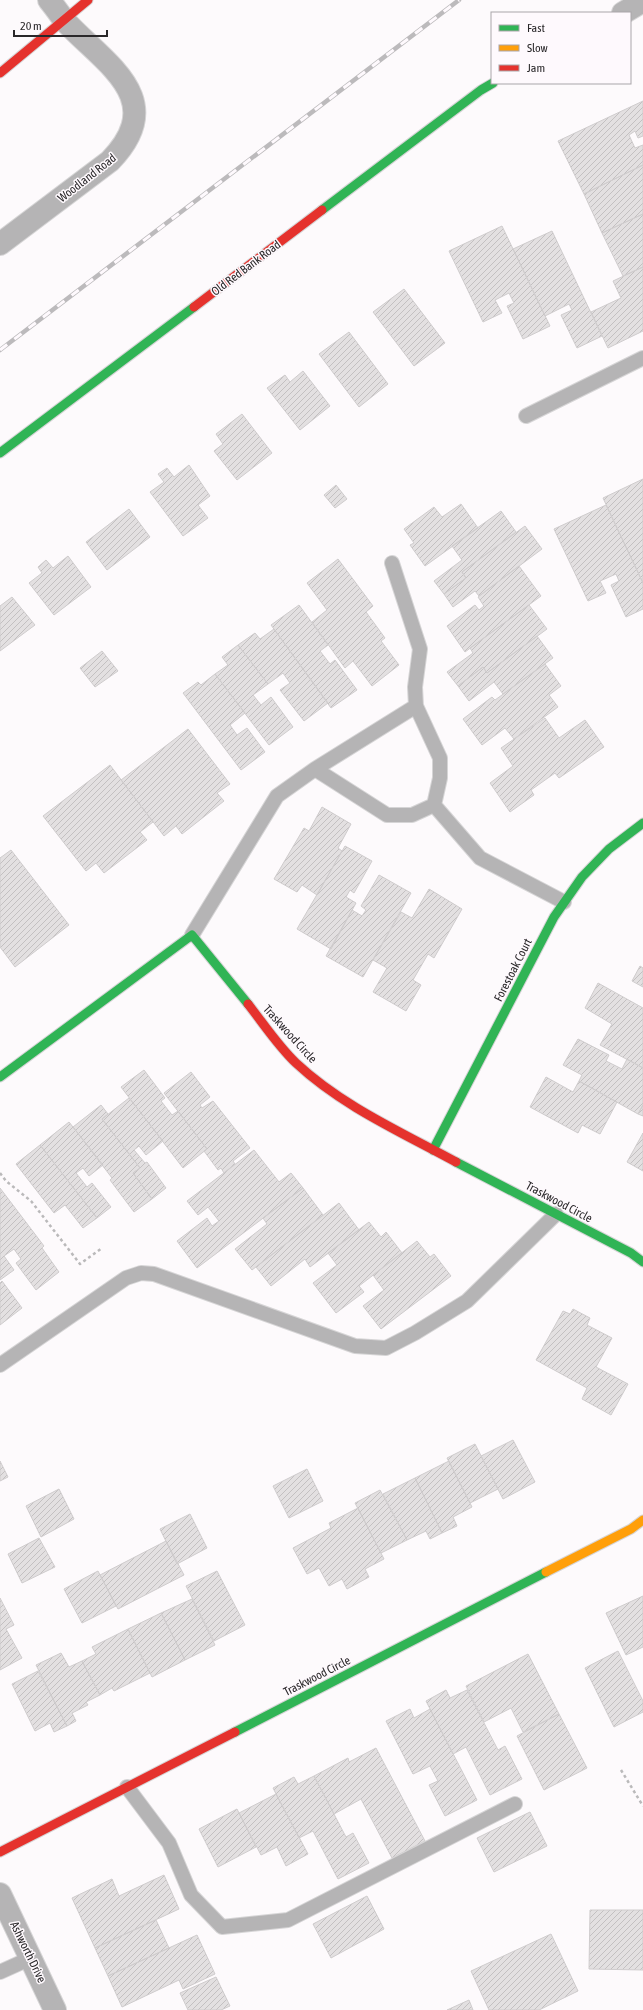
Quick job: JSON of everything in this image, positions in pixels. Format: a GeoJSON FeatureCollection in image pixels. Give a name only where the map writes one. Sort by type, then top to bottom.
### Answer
{"type":"FeatureCollection","features":[{"type":"Feature","properties":{"kind":"main road"},"geometry":{"type":"LineString","coordinates":[[0,73],[88,0]]}},
{"type":"Feature","properties":{"kind":"main road","name":"Old Red Bank Road"},"geometry":{"type":"LineString","coordinates":[[0,453],[481,90],[491,84]]}},
{"type":"Feature","properties":{"kind":"main road","name":"Forestoak Court"},"geometry":{"type":"LineString","coordinates":[[433,1150],[549,925],[579,881],[609,849],[643,823]]}},
{"type":"Feature","properties":{"kind":"main road"},"geometry":{"type":"LineString","coordinates":[[0,1077],[192,935]]}},
{"type":"Feature","properties":{"kind":"main road","name":"Traskwood Circle"},"geometry":{"type":"LineString","coordinates":[[192,935],[295,1062],[327,1090],[362,1112],[631,1253],[643,1262]]}},
{"type":"Feature","properties":{"kind":"main road","name":"Traskwood Circle"},"geometry":{"type":"LineString","coordinates":[[0,1852],[631,1529],[643,1520]]}},
{"type":"Feature","properties":{"kind":"street","name":"Woodland Road"},"geometry":{"type":"LineString","coordinates":[[0,244],[110,161],[124,147],[132,131],[135,112],[129,91],[119,74],[64,20],[49,0]]}},
{"type":"Feature","properties":{"kind":"street"},"geometry":{"type":"LineString","coordinates":[[625,12],[643,2]]}},
{"type":"Feature","properties":{"kind":"street","name":"Ashworth Drive"},"geometry":{"type":"LineString","coordinates":[[0,1894],[55,2010]]}},
{"type":"Feature","properties":{"kind":"lane"},"geometry":{"type":"LineString","coordinates":[[526,416],[643,358]]}},
{"type":"Feature","properties":{"kind":"lane"},"geometry":{"type":"LineString","coordinates":[[392,564],[420,650],[415,687],[416,706],[440,758],[440,778],[434,805]]}},
{"type":"Feature","properties":{"kind":"lane"},"geometry":{"type":"LineString","coordinates":[[192,935],[277,796],[315,769],[416,706]]}},
{"type":"Feature","properties":{"kind":"lane"},"geometry":{"type":"LineString","coordinates":[[315,769],[387,815],[412,816],[434,805]]}},
{"type":"Feature","properties":{"kind":"lane"},"geometry":{"type":"LineString","coordinates":[[434,805],[480,858],[564,902]]}},
{"type":"Feature","properties":{"kind":"lane"},"geometry":{"type":"LineString","coordinates":[[0,1365],[126,1278],[141,1272],[154,1274],[355,1346],[386,1348],[415,1333],[467,1300],[556,1214]]}},
{"type":"Feature","properties":{"kind":"lane"},"geometry":{"type":"LineString","coordinates":[[127,1787],[169,1843],[191,1895],[222,1927],[288,1920],[515,1804]]}},
{"type":"Feature","properties":{"kind":"lane"},"geometry":{"type":"LineString","coordinates":[[0,1972],[31,1958]]}},
{"type":"Feature","properties":{"kind":"path"},"geometry":{"type":"LineString","coordinates":[[0,1173],[6,1181],[31,1201],[80,1264],[102,1248]]}},
{"type":"Feature","properties":{"kind":"path"},"geometry":{"type":"LineString","coordinates":[[621,1770],[643,1806]]}},
{"type":"Feature","properties":{"kind":"building"},"geometry":{"type":"Polygon","coordinates":[[[643,101],[643,136],[638,138],[635,131],[629,135],[635,148],[643,145],[643,165],[584,194],[558,141],[643,101]]]}},
{"type":"Feature","properties":{"kind":"building"},"geometry":{"type":"Polygon","coordinates":[[[643,165],[643,214],[602,233],[584,194],[643,165]]]}},
{"type":"Feature","properties":{"kind":"building"},"geometry":{"type":"Polygon","coordinates":[[[643,214],[643,267],[623,276],[602,233],[643,214]]]}},
{"type":"Feature","properties":{"kind":"building"},"geometry":{"type":"Polygon","coordinates":[[[502,226],[550,326],[523,339],[507,306],[514,303],[509,293],[495,300],[502,313],[483,322],[449,251],[502,226]]]}},
{"type":"Feature","properties":{"kind":"building"},"geometry":{"type":"Polygon","coordinates":[[[552,231],[602,336],[577,348],[561,315],[572,310],[569,304],[545,316],[513,249],[552,231]]]}},
{"type":"Feature","properties":{"kind":"building"},"geometry":{"type":"Polygon","coordinates":[[[643,267],[643,331],[608,348],[591,312],[621,298],[613,281],[643,267]]]}},
{"type":"Feature","properties":{"kind":"building"},"geometry":{"type":"Polygon","coordinates":[[[404,289],[445,343],[414,366],[373,312],[404,289]]]}},
{"type":"Feature","properties":{"kind":"building"},"geometry":{"type":"Polygon","coordinates":[[[349,332],[388,384],[359,407],[319,354],[349,332]]]}},
{"type":"Feature","properties":{"kind":"building"},"geometry":{"type":"Polygon","coordinates":[[[303,371],[330,406],[300,430],[267,388],[285,375],[290,382],[303,371]]]}},
{"type":"Feature","properties":{"kind":"building"},"geometry":{"type":"Polygon","coordinates":[[[242,414],[272,453],[237,480],[214,451],[223,444],[216,434],[242,414]]]}},
{"type":"Feature","properties":{"kind":"building"},"geometry":{"type":"Polygon","coordinates":[[[189,465],[210,496],[198,505],[208,518],[183,536],[150,492],[164,482],[158,474],[167,468],[174,477],[189,465]]]}},
{"type":"Feature","properties":{"kind":"building"},"geometry":{"type":"Polygon","coordinates":[[[643,479],[643,583],[603,498],[643,479]]]}},
{"type":"Feature","properties":{"kind":"building"},"geometry":{"type":"Polygon","coordinates":[[[336,485],[347,499],[335,508],[324,495],[336,485]]]}},
{"type":"Feature","properties":{"kind":"building"},"geometry":{"type":"Polygon","coordinates":[[[461,504],[478,528],[425,566],[410,545],[414,543],[404,529],[434,507],[442,517],[461,504]]]}},
{"type":"Feature","properties":{"kind":"building"},"geometry":{"type":"Polygon","coordinates":[[[606,505],[643,583],[643,609],[626,617],[611,585],[619,581],[616,574],[600,581],[606,593],[588,601],[554,529],[606,505]]]}},
{"type":"Feature","properties":{"kind":"building"},"geometry":{"type":"Polygon","coordinates":[[[129,509],[150,537],[107,570],[86,542],[129,509]]]}},
{"type":"Feature","properties":{"kind":"building"},"geometry":{"type":"Polygon","coordinates":[[[501,511],[516,532],[462,572],[466,578],[444,594],[434,581],[462,560],[452,546],[501,511]]]}},
{"type":"Feature","properties":{"kind":"building"},"geometry":{"type":"Polygon","coordinates":[[[525,526],[542,549],[479,596],[475,591],[453,607],[444,594],[466,578],[462,572],[525,526]]]}},
{"type":"Feature","properties":{"kind":"building"},"geometry":{"type":"Polygon","coordinates":[[[68,556],[91,587],[54,615],[29,583],[42,573],[38,567],[46,560],[53,568],[68,556]]]}},
{"type":"Feature","properties":{"kind":"building"},"geometry":{"type":"Polygon","coordinates":[[[338,559],[373,606],[366,612],[385,638],[381,641],[399,665],[372,686],[353,661],[345,668],[312,622],[327,610],[307,583],[338,559]]]}},
{"type":"Feature","properties":{"kind":"building"},"geometry":{"type":"Polygon","coordinates":[[[519,566],[541,596],[465,652],[447,626],[475,605],[479,610],[484,606],[478,597],[519,566]]]}},
{"type":"Feature","properties":{"kind":"building"},"geometry":{"type":"Polygon","coordinates":[[[12,597],[35,625],[0,651],[0,606],[12,597]]]}},
{"type":"Feature","properties":{"kind":"building"},"geometry":{"type":"Polygon","coordinates":[[[299,605],[328,645],[320,651],[330,664],[335,660],[357,690],[331,708],[271,625],[299,605]]]}},
{"type":"Feature","properties":{"kind":"building"},"geometry":{"type":"Polygon","coordinates":[[[529,605],[547,629],[487,673],[483,667],[458,686],[447,672],[473,653],[470,648],[529,605]]]}},
{"type":"Feature","properties":{"kind":"building"},"geometry":{"type":"Polygon","coordinates":[[[274,629],[328,703],[304,721],[280,690],[290,683],[283,673],[268,684],[238,645],[255,633],[260,639],[274,629]]]}},
{"type":"Feature","properties":{"kind":"building"},"geometry":{"type":"Polygon","coordinates":[[[537,636],[553,658],[503,694],[494,682],[469,701],[458,686],[483,667],[487,673],[537,636]]]}},
{"type":"Feature","properties":{"kind":"building"},"geometry":{"type":"Polygon","coordinates":[[[238,645],[268,684],[253,695],[261,705],[271,697],[293,727],[269,745],[215,674],[228,665],[222,657],[238,645]]]}},
{"type":"Feature","properties":{"kind":"building"},"geometry":{"type":"Polygon","coordinates":[[[102,651],[118,671],[95,687],[80,668],[102,651]]]}},
{"type":"Feature","properties":{"kind":"building"},"geometry":{"type":"Polygon","coordinates":[[[545,664],[561,686],[549,695],[558,707],[514,739],[505,728],[482,745],[463,719],[492,697],[495,700],[545,664]]]}},
{"type":"Feature","properties":{"kind":"building"},"geometry":{"type":"Polygon","coordinates":[[[215,674],[245,713],[230,725],[237,735],[247,728],[265,752],[241,770],[183,693],[198,682],[201,685],[215,674]]]}},
{"type":"Feature","properties":{"kind":"building"},"geometry":{"type":"Polygon","coordinates":[[[545,718],[559,738],[585,720],[604,747],[559,778],[555,773],[531,790],[534,795],[510,812],[490,783],[513,766],[501,748],[545,718]]]}},
{"type":"Feature","properties":{"kind":"building"},"geometry":{"type":"Polygon","coordinates":[[[188,729],[230,784],[217,793],[224,801],[182,834],[176,826],[164,836],[121,780],[188,729]]]}},
{"type":"Feature","properties":{"kind":"building"},"geometry":{"type":"Polygon","coordinates":[[[110,765],[153,822],[140,832],[147,840],[104,873],[96,863],[86,871],[43,816],[110,765]]]}},
{"type":"Feature","properties":{"kind":"building"},"geometry":{"type":"Polygon","coordinates":[[[322,807],[351,824],[338,848],[342,851],[317,895],[302,885],[297,892],[274,879],[304,828],[309,831],[322,807]]]}},
{"type":"Feature","properties":{"kind":"building"},"geometry":{"type":"Polygon","coordinates":[[[345,846],[372,861],[354,893],[350,890],[346,897],[356,903],[331,949],[297,929],[345,846]]]}},
{"type":"Feature","properties":{"kind":"building"},"geometry":{"type":"Polygon","coordinates":[[[11,850],[69,925],[15,967],[0,947],[0,858],[11,850]]]}},
{"type":"Feature","properties":{"kind":"building"},"geometry":{"type":"Polygon","coordinates":[[[379,875],[411,893],[363,977],[326,956],[352,910],[362,916],[366,910],[361,906],[379,875]]]}},
{"type":"Feature","properties":{"kind":"building"},"geometry":{"type":"Polygon","coordinates":[[[429,889],[462,909],[434,958],[428,954],[413,980],[421,985],[406,1011],[373,992],[387,968],[373,960],[401,912],[412,918],[429,889]]]}},
{"type":"Feature","properties":{"kind":"building"},"geometry":{"type":"Polygon","coordinates":[[[640,966],[643,968],[643,987],[632,981],[640,966]]]}},
{"type":"Feature","properties":{"kind":"building"},"geometry":{"type":"Polygon","coordinates":[[[598,983],[643,1008],[643,1068],[600,1045],[612,1024],[585,1008],[598,983]]]}},
{"type":"Feature","properties":{"kind":"building"},"geometry":{"type":"Polygon","coordinates":[[[578,1039],[609,1055],[606,1061],[622,1069],[627,1059],[643,1068],[643,1105],[638,1114],[579,1081],[582,1075],[563,1065],[578,1039]]]}},
{"type":"Feature","properties":{"kind":"building"},"geometry":{"type":"Polygon","coordinates":[[[144,1070],[165,1098],[161,1101],[172,1115],[178,1111],[207,1149],[183,1168],[121,1087],[144,1070]]]}},
{"type":"Feature","properties":{"kind":"building"},"geometry":{"type":"Polygon","coordinates":[[[191,1072],[210,1097],[200,1105],[202,1108],[213,1101],[250,1148],[233,1161],[235,1164],[224,1173],[221,1168],[218,1170],[204,1151],[207,1149],[164,1093],[191,1072]]]}},
{"type":"Feature","properties":{"kind":"building"},"geometry":{"type":"Polygon","coordinates":[[[546,1077],[573,1092],[579,1081],[617,1102],[600,1134],[582,1125],[578,1133],[530,1107],[546,1077]]]}},
{"type":"Feature","properties":{"kind":"building"},"geometry":{"type":"Polygon","coordinates":[[[129,1098],[163,1141],[146,1155],[139,1146],[134,1150],[145,1163],[147,1162],[166,1188],[152,1199],[133,1173],[140,1168],[102,1119],[129,1098]]]}},
{"type":"Feature","properties":{"kind":"building"},"geometry":{"type":"Polygon","coordinates":[[[101,1105],[108,1114],[102,1119],[140,1168],[133,1173],[152,1199],[134,1212],[110,1180],[112,1178],[73,1127],[101,1105]]]}},
{"type":"Feature","properties":{"kind":"building"},"geometry":{"type":"Polygon","coordinates":[[[643,1105],[643,1116],[638,1114],[643,1105]]]}},
{"type":"Feature","properties":{"kind":"building"},"geometry":{"type":"Polygon","coordinates":[[[69,1122],[103,1165],[89,1176],[83,1168],[76,1173],[87,1187],[92,1183],[111,1207],[97,1218],[40,1145],[69,1122]]]}},
{"type":"Feature","properties":{"kind":"building"},"geometry":{"type":"Polygon","coordinates":[[[643,1133],[643,1171],[627,1162],[643,1133]]]}},
{"type":"Feature","properties":{"kind":"building"},"geometry":{"type":"Polygon","coordinates":[[[40,1145],[97,1218],[83,1228],[65,1205],[54,1213],[16,1164],[40,1145]]]}},
{"type":"Feature","properties":{"kind":"building"},"geometry":{"type":"Polygon","coordinates":[[[254,1150],[279,1182],[291,1173],[303,1188],[197,1268],[177,1241],[207,1218],[212,1226],[219,1221],[208,1207],[198,1215],[187,1201],[254,1150]]]}},
{"type":"Feature","properties":{"kind":"building"},"geometry":{"type":"Polygon","coordinates":[[[0,1188],[44,1246],[42,1248],[59,1272],[36,1290],[16,1263],[21,1259],[14,1249],[4,1256],[14,1270],[0,1280],[0,1188]]]}},
{"type":"Feature","properties":{"kind":"building"},"geometry":{"type":"Polygon","coordinates":[[[303,1188],[323,1215],[252,1270],[235,1249],[267,1224],[263,1218],[303,1188]]]}},
{"type":"Feature","properties":{"kind":"building"},"geometry":{"type":"Polygon","coordinates":[[[339,1203],[359,1230],[310,1267],[305,1259],[271,1286],[256,1267],[339,1203]]]}},
{"type":"Feature","properties":{"kind":"building"},"geometry":{"type":"Polygon","coordinates":[[[369,1222],[381,1237],[386,1232],[402,1253],[359,1286],[364,1292],[336,1313],[313,1283],[337,1265],[328,1253],[369,1222]]]}},
{"type":"Feature","properties":{"kind":"building"},"geometry":{"type":"Polygon","coordinates":[[[417,1241],[430,1257],[434,1254],[451,1276],[381,1329],[363,1306],[384,1290],[373,1275],[417,1241]]]}},
{"type":"Feature","properties":{"kind":"building"},"geometry":{"type":"Polygon","coordinates":[[[2,1281],[22,1308],[0,1325],[0,1283],[2,1281]]]}},
{"type":"Feature","properties":{"kind":"building"},"geometry":{"type":"Polygon","coordinates":[[[573,1309],[590,1318],[587,1325],[612,1338],[596,1367],[628,1384],[611,1415],[582,1399],[587,1388],[536,1360],[563,1311],[570,1314],[573,1309]]]}},
{"type":"Feature","properties":{"kind":"building"},"geometry":{"type":"Polygon","coordinates":[[[513,1440],[535,1482],[503,1499],[481,1456],[513,1440]]]}},
{"type":"Feature","properties":{"kind":"building"},"geometry":{"type":"Polygon","coordinates":[[[475,1444],[498,1489],[470,1503],[447,1458],[475,1444]]]}},
{"type":"Feature","properties":{"kind":"building"},"geometry":{"type":"Polygon","coordinates":[[[0,1461],[8,1477],[0,1481],[0,1461]]]}},
{"type":"Feature","properties":{"kind":"building"},"geometry":{"type":"Polygon","coordinates":[[[449,1461],[472,1507],[453,1517],[457,1526],[442,1533],[415,1478],[449,1461]]]}},
{"type":"Feature","properties":{"kind":"building"},"geometry":{"type":"Polygon","coordinates":[[[307,1469],[323,1501],[289,1518],[273,1486],[307,1469]]]}},
{"type":"Feature","properties":{"kind":"building"},"geometry":{"type":"Polygon","coordinates":[[[415,1478],[442,1533],[430,1539],[426,1531],[407,1540],[383,1494],[415,1478]]]}},
{"type":"Feature","properties":{"kind":"building"},"geometry":{"type":"Polygon","coordinates":[[[59,1489],[74,1519],[41,1537],[26,1506],[59,1489]]]}},
{"type":"Feature","properties":{"kind":"building"},"geometry":{"type":"Polygon","coordinates":[[[380,1490],[407,1540],[381,1553],[355,1503],[380,1490]]]}},
{"type":"Feature","properties":{"kind":"building"},"geometry":{"type":"Polygon","coordinates":[[[358,1508],[384,1559],[365,1569],[369,1577],[347,1589],[342,1579],[329,1586],[319,1568],[307,1574],[293,1548],[331,1528],[329,1523],[358,1508]]]}},
{"type":"Feature","properties":{"kind":"building"},"geometry":{"type":"Polygon","coordinates":[[[190,1514],[207,1548],[177,1564],[160,1529],[190,1514]]]}},
{"type":"Feature","properties":{"kind":"building"},"geometry":{"type":"Polygon","coordinates":[[[39,1538],[55,1567],[22,1583],[8,1554],[39,1538]]]}},
{"type":"Feature","properties":{"kind":"building"},"geometry":{"type":"Polygon","coordinates":[[[166,1541],[184,1575],[118,1609],[100,1575],[166,1541]]]}},
{"type":"Feature","properties":{"kind":"building"},"geometry":{"type":"Polygon","coordinates":[[[98,1571],[116,1606],[82,1623],[64,1589],[98,1571]]]}},
{"type":"Feature","properties":{"kind":"building"},"geometry":{"type":"Polygon","coordinates":[[[217,1571],[245,1625],[214,1641],[186,1586],[217,1571]]]}},
{"type":"Feature","properties":{"kind":"building"},"geometry":{"type":"Polygon","coordinates":[[[643,1596],[643,1647],[626,1655],[606,1613],[643,1596]]]}},
{"type":"Feature","properties":{"kind":"building"},"geometry":{"type":"Polygon","coordinates":[[[0,1598],[14,1625],[6,1629],[22,1658],[0,1670],[0,1598]]]}},
{"type":"Feature","properties":{"kind":"building"},"geometry":{"type":"Polygon","coordinates":[[[192,1599],[215,1645],[185,1660],[161,1613],[192,1599]]]}},
{"type":"Feature","properties":{"kind":"building"},"geometry":{"type":"Polygon","coordinates":[[[161,1613],[185,1660],[152,1677],[128,1629],[161,1613]]]}},
{"type":"Feature","properties":{"kind":"building"},"geometry":{"type":"Polygon","coordinates":[[[128,1629],[150,1673],[114,1691],[112,1688],[100,1695],[82,1661],[96,1654],[92,1647],[128,1629]]]}},
{"type":"Feature","properties":{"kind":"building"},"geometry":{"type":"Polygon","coordinates":[[[618,1651],[643,1701],[643,1712],[614,1727],[585,1668],[618,1651]]]}},
{"type":"Feature","properties":{"kind":"building"},"geometry":{"type":"Polygon","coordinates":[[[61,1653],[69,1667],[82,1661],[100,1695],[86,1702],[88,1705],[72,1713],[76,1721],[67,1726],[36,1665],[61,1653]]]}},
{"type":"Feature","properties":{"kind":"building"},"geometry":{"type":"Polygon","coordinates":[[[528,1654],[559,1714],[523,1732],[511,1708],[484,1722],[466,1686],[528,1654]]]}},
{"type":"Feature","properties":{"kind":"building"},"geometry":{"type":"Polygon","coordinates":[[[38,1671],[67,1726],[54,1732],[50,1723],[35,1731],[12,1684],[38,1671]]]}},
{"type":"Feature","properties":{"kind":"building"},"geometry":{"type":"Polygon","coordinates":[[[446,1690],[450,1698],[467,1690],[498,1750],[505,1746],[522,1779],[490,1795],[466,1747],[453,1754],[426,1701],[446,1690]]]}},
{"type":"Feature","properties":{"kind":"building"},"geometry":{"type":"Polygon","coordinates":[[[410,1709],[414,1718],[430,1709],[477,1800],[445,1816],[429,1785],[438,1781],[430,1766],[413,1774],[386,1721],[410,1709]]]}},
{"type":"Feature","properties":{"kind":"building"},"geometry":{"type":"Polygon","coordinates":[[[559,1714],[587,1768],[544,1790],[517,1736],[559,1714]]]}},
{"type":"Feature","properties":{"kind":"building"},"geometry":{"type":"Polygon","coordinates":[[[376,1748],[425,1841],[392,1858],[361,1799],[334,1814],[314,1776],[348,1758],[349,1762],[376,1748]]]}},
{"type":"Feature","properties":{"kind":"building"},"geometry":{"type":"Polygon","coordinates":[[[314,1776],[346,1837],[353,1833],[369,1863],[338,1879],[313,1831],[299,1838],[273,1788],[294,1777],[298,1784],[314,1776]]]}},
{"type":"Feature","properties":{"kind":"building"},"geometry":{"type":"Polygon","coordinates":[[[276,1794],[308,1854],[286,1866],[277,1847],[261,1855],[239,1813],[276,1794]]]}},
{"type":"Feature","properties":{"kind":"building"},"geometry":{"type":"Polygon","coordinates":[[[237,1809],[256,1847],[218,1867],[199,1829],[237,1809]]]}},
{"type":"Feature","properties":{"kind":"building"},"geometry":{"type":"Polygon","coordinates":[[[530,1812],[547,1846],[494,1872],[477,1838],[530,1812]]]}},
{"type":"Feature","properties":{"kind":"building"},"geometry":{"type":"Polygon","coordinates":[[[164,1875],[179,1909],[95,1948],[72,1898],[112,1879],[119,1896],[164,1875]]]}},
{"type":"Feature","properties":{"kind":"building"},"geometry":{"type":"Polygon","coordinates":[[[367,1896],[384,1929],[331,1958],[313,1924],[367,1896]]]}},
{"type":"Feature","properties":{"kind":"building"},"geometry":{"type":"Polygon","coordinates":[[[590,1910],[643,1910],[643,1970],[589,1969],[590,1910]]]}},
{"type":"Feature","properties":{"kind":"building"},"geometry":{"type":"Polygon","coordinates":[[[156,1920],[169,1948],[108,1976],[95,1948],[156,1920]]]}},
{"type":"Feature","properties":{"kind":"building"},"geometry":{"type":"Polygon","coordinates":[[[551,1934],[578,1991],[539,2010],[489,2010],[471,1971],[551,1934]]]}},
{"type":"Feature","properties":{"kind":"building"},"geometry":{"type":"Polygon","coordinates":[[[197,1935],[215,1974],[183,1989],[179,1980],[122,2007],[108,1976],[197,1935]]]}},
{"type":"Feature","properties":{"kind":"building"},"geometry":{"type":"Polygon","coordinates":[[[216,1977],[230,2006],[221,2010],[188,2010],[180,1993],[216,1977]]]}},
{"type":"Feature","properties":{"kind":"building"},"geometry":{"type":"Polygon","coordinates":[[[469,2000],[473,2010],[447,2010],[469,2000]]]}},
{"type":"Feature","properties":{"kind":"railway"},"geometry":{"type":"LineString","coordinates":[[0,350],[459,0]]}},
{"type":"Feature","properties":{"kind":"traffic: fast"},"geometry":{"type":"LineString","coordinates":[[322,210],[481,90],[491,84]]}},
{"type":"Feature","properties":{"kind":"traffic: fast"},"geometry":{"type":"LineString","coordinates":[[0,453],[194,307]]}},
{"type":"Feature","properties":{"kind":"traffic: fast"},"geometry":{"type":"LineString","coordinates":[[433,1150],[554,917],[582,877],[609,849],[643,823]]}},
{"type":"Feature","properties":{"kind":"traffic: fast"},"geometry":{"type":"LineString","coordinates":[[0,1077],[192,935],[248,1004]]}},
{"type":"Feature","properties":{"kind":"traffic: fast"},"geometry":{"type":"LineString","coordinates":[[456,1162],[631,1253],[643,1262]]}},
{"type":"Feature","properties":{"kind":"traffic: fast"},"geometry":{"type":"LineString","coordinates":[[235,1732],[546,1572]]}},
{"type":"Feature","properties":{"kind":"traffic: slow"},"geometry":{"type":"LineString","coordinates":[[546,1572],[631,1529],[643,1520]]}},
{"type":"Feature","properties":{"kind":"traffic: jam"},"geometry":{"type":"LineString","coordinates":[[0,73],[88,0]]}},
{"type":"Feature","properties":{"kind":"traffic: jam"},"geometry":{"type":"LineString","coordinates":[[194,307],[322,210]]}},
{"type":"Feature","properties":{"kind":"traffic: jam"},"geometry":{"type":"LineString","coordinates":[[248,1004],[283,1049],[296,1063],[314,1078],[352,1105],[393,1129],[456,1162]]}},
{"type":"Feature","properties":{"kind":"traffic: jam"},"geometry":{"type":"LineString","coordinates":[[0,1852],[235,1732]]}}]}
